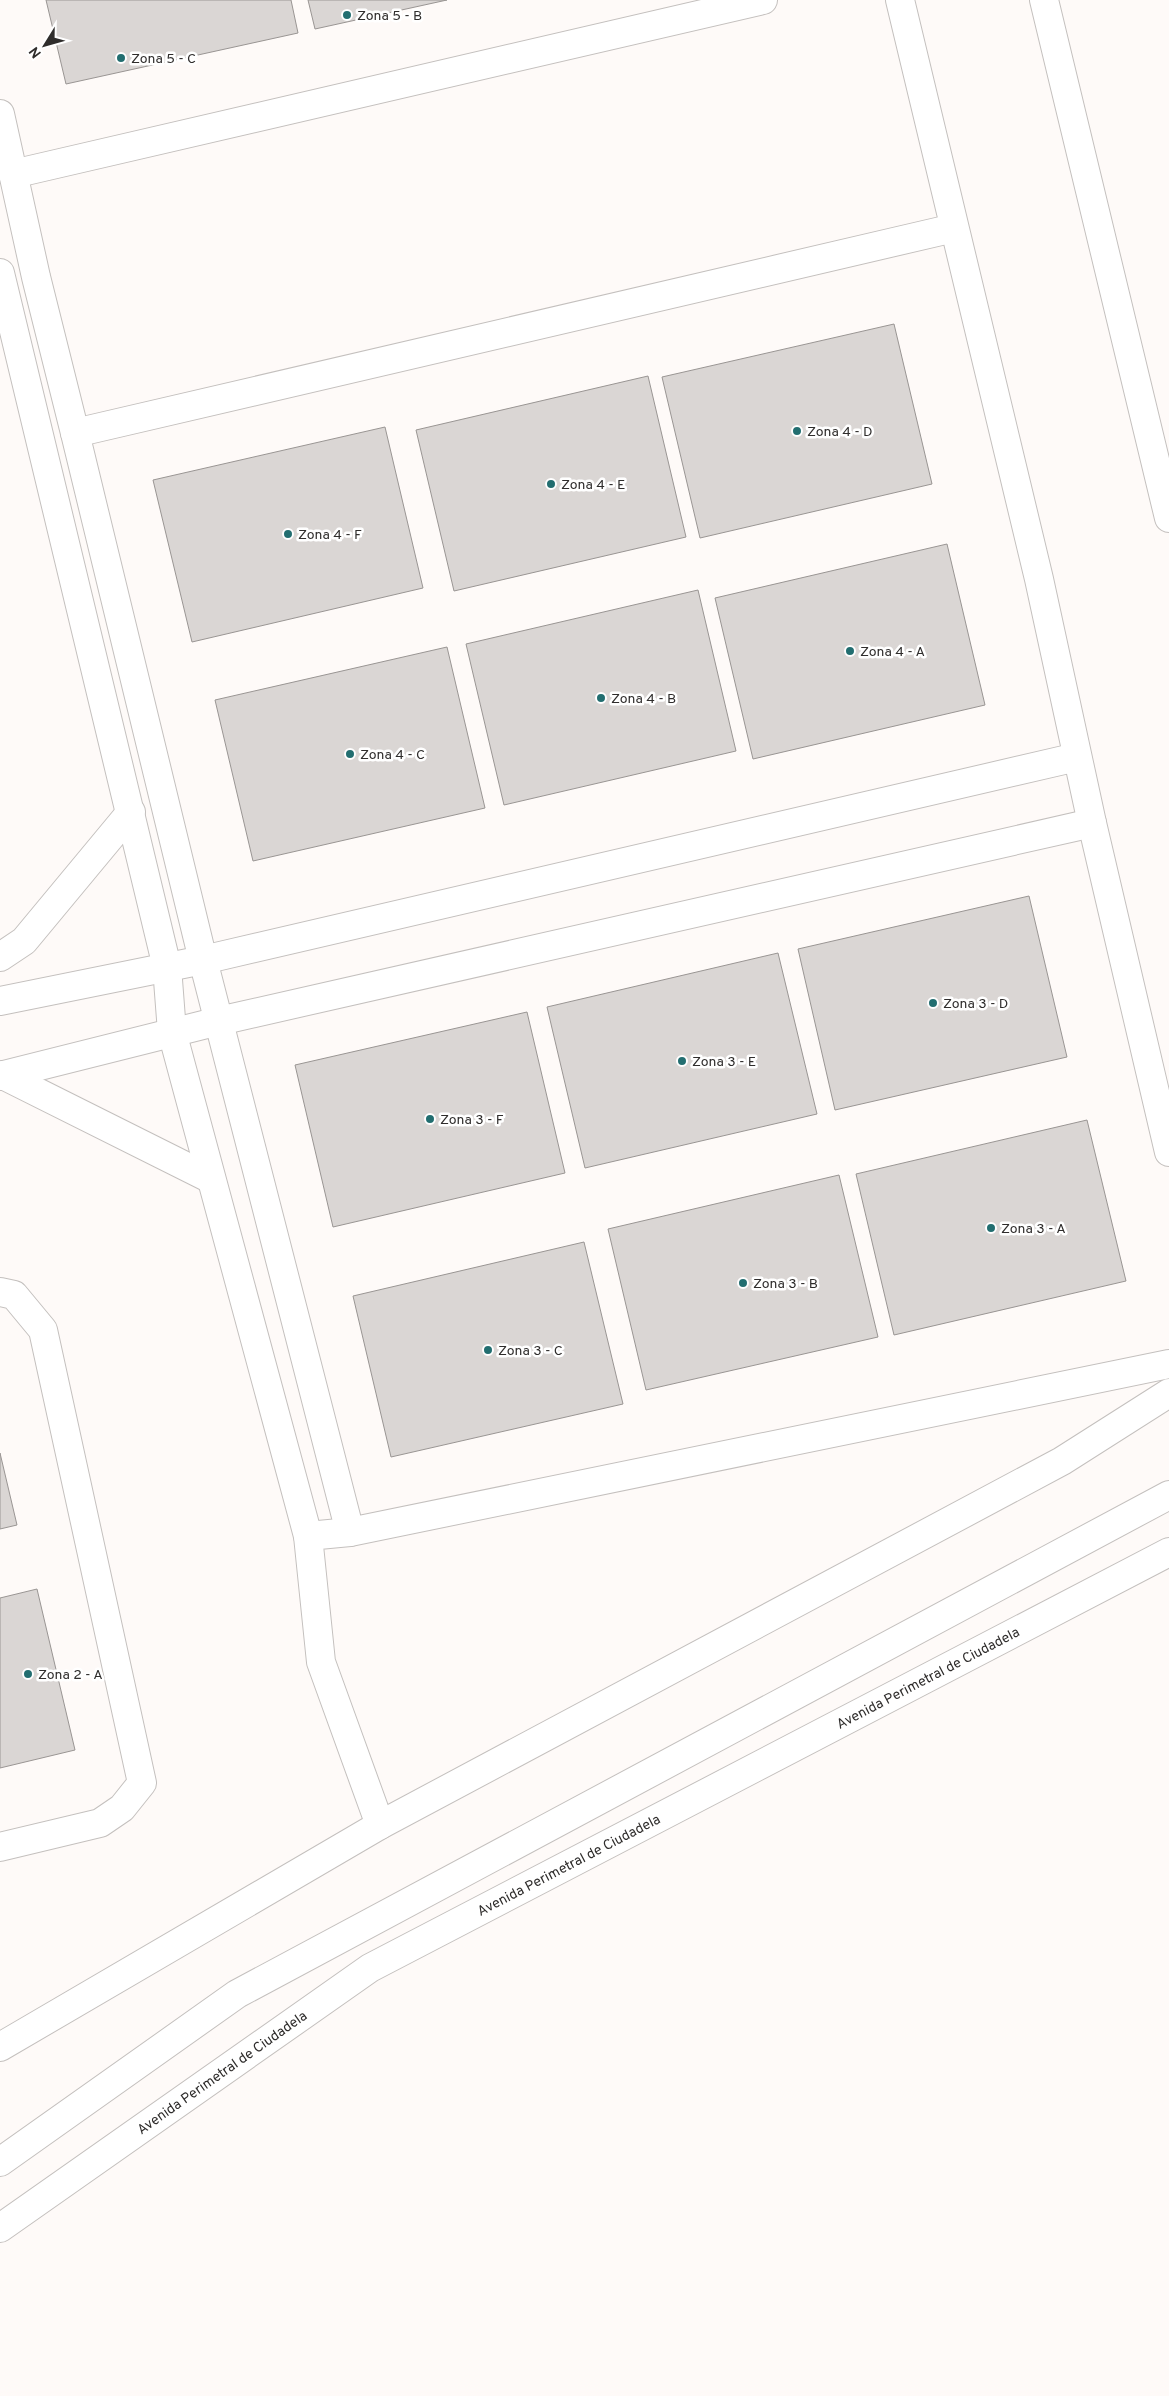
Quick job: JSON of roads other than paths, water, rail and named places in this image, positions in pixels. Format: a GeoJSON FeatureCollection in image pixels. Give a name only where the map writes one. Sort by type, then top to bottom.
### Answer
{"type":"FeatureCollection","features":[{"type":"Feature","properties":{"kind":"street"},"geometry":{"type":"LineString","coordinates":[[13,174],[763,0]]}},
{"type":"Feature","properties":{"kind":"street"},"geometry":{"type":"LineString","coordinates":[[900,0],[1039,579],[1077,757],[1169,1152]]}},
{"type":"Feature","properties":{"kind":"street"},"geometry":{"type":"LineString","coordinates":[[1044,0],[1169,518]]}},
{"type":"Feature","properties":{"kind":"street"},"geometry":{"type":"LineString","coordinates":[[0,114],[36,277],[76,433],[218,1021],[350,1532]]}},
{"type":"Feature","properties":{"kind":"street"},"geometry":{"type":"LineString","coordinates":[[76,433],[954,228]]}},
{"type":"Feature","properties":{"kind":"street"},"geometry":{"type":"LineString","coordinates":[[0,273],[167,967],[172,1032],[308,1536],[321,1662],[380,1824]]}},
{"type":"Feature","properties":{"kind":"street"},"geometry":{"type":"LineString","coordinates":[[0,1000],[203,960],[1077,757]]}},
{"type":"Feature","properties":{"kind":"street"},"geometry":{"type":"LineString","coordinates":[[0,957],[24,941],[131,812]]}},
{"type":"Feature","properties":{"kind":"street"},"geometry":{"type":"LineString","coordinates":[[1,1076],[218,1021],[1092,823]]}},
{"type":"Feature","properties":{"kind":"street"},"geometry":{"type":"LineString","coordinates":[[1,1076],[211,1179]]}},
{"type":"Feature","properties":{"kind":"street"},"geometry":{"type":"LineString","coordinates":[[0,1292],[14,1295],[43,1330],[142,1783],[122,1808],[100,1823],[0,1847]]}},
{"type":"Feature","properties":{"kind":"street"},"geometry":{"type":"LineString","coordinates":[[308,1536],[350,1532],[1169,1364]]}},
{"type":"Feature","properties":{"kind":"street"},"geometry":{"type":"LineString","coordinates":[[0,2047],[380,1824],[1062,1461],[1169,1393]]}},
{"type":"Feature","properties":{"kind":"street"},"geometry":{"type":"LineString","coordinates":[[0,2162],[237,1994],[1169,1495]]}},
{"type":"Feature","properties":{"kind":"street","name":"Avenida Perimetral de Ciudadela"},"geometry":{"type":"LineString","coordinates":[[0,2228],[370,1968],[1169,1552]]}},
{"type":"Feature","properties":{"kind":"place","name":"Zona 5 - B"},"geometry":{"type":"Point","coordinates":[347,15]}},
{"type":"Feature","properties":{"kind":"place","name":"Zona 5 - C"},"geometry":{"type":"Point","coordinates":[121,58]}},
{"type":"Feature","properties":{"kind":"place","name":"Zona 4 - D"},"geometry":{"type":"Point","coordinates":[797,431]}},
{"type":"Feature","properties":{"kind":"place","name":"Zona 4 - E"},"geometry":{"type":"Point","coordinates":[551,484]}},
{"type":"Feature","properties":{"kind":"place","name":"Zona 4 - F"},"geometry":{"type":"Point","coordinates":[288,534]}},
{"type":"Feature","properties":{"kind":"place","name":"Zona 4 - A"},"geometry":{"type":"Point","coordinates":[850,651]}},
{"type":"Feature","properties":{"kind":"place","name":"Zona 4 - B"},"geometry":{"type":"Point","coordinates":[601,698]}},
{"type":"Feature","properties":{"kind":"place","name":"Zona 4 - C"},"geometry":{"type":"Point","coordinates":[350,754]}},
{"type":"Feature","properties":{"kind":"place","name":"Zona 3 - D"},"geometry":{"type":"Point","coordinates":[933,1003]}},
{"type":"Feature","properties":{"kind":"place","name":"Zona 3 - E"},"geometry":{"type":"Point","coordinates":[682,1061]}},
{"type":"Feature","properties":{"kind":"place","name":"Zona 3 - F"},"geometry":{"type":"Point","coordinates":[430,1119]}},
{"type":"Feature","properties":{"kind":"place","name":"Zona 3 - A"},"geometry":{"type":"Point","coordinates":[991,1228]}},
{"type":"Feature","properties":{"kind":"place","name":"Zona 3 - B"},"geometry":{"type":"Point","coordinates":[743,1283]}},
{"type":"Feature","properties":{"kind":"place","name":"Zona 3 - C"},"geometry":{"type":"Point","coordinates":[488,1350]}},
{"type":"Feature","properties":{"kind":"place","name":"Zona 2 - A"},"geometry":{"type":"Point","coordinates":[28,1674]}}]}
